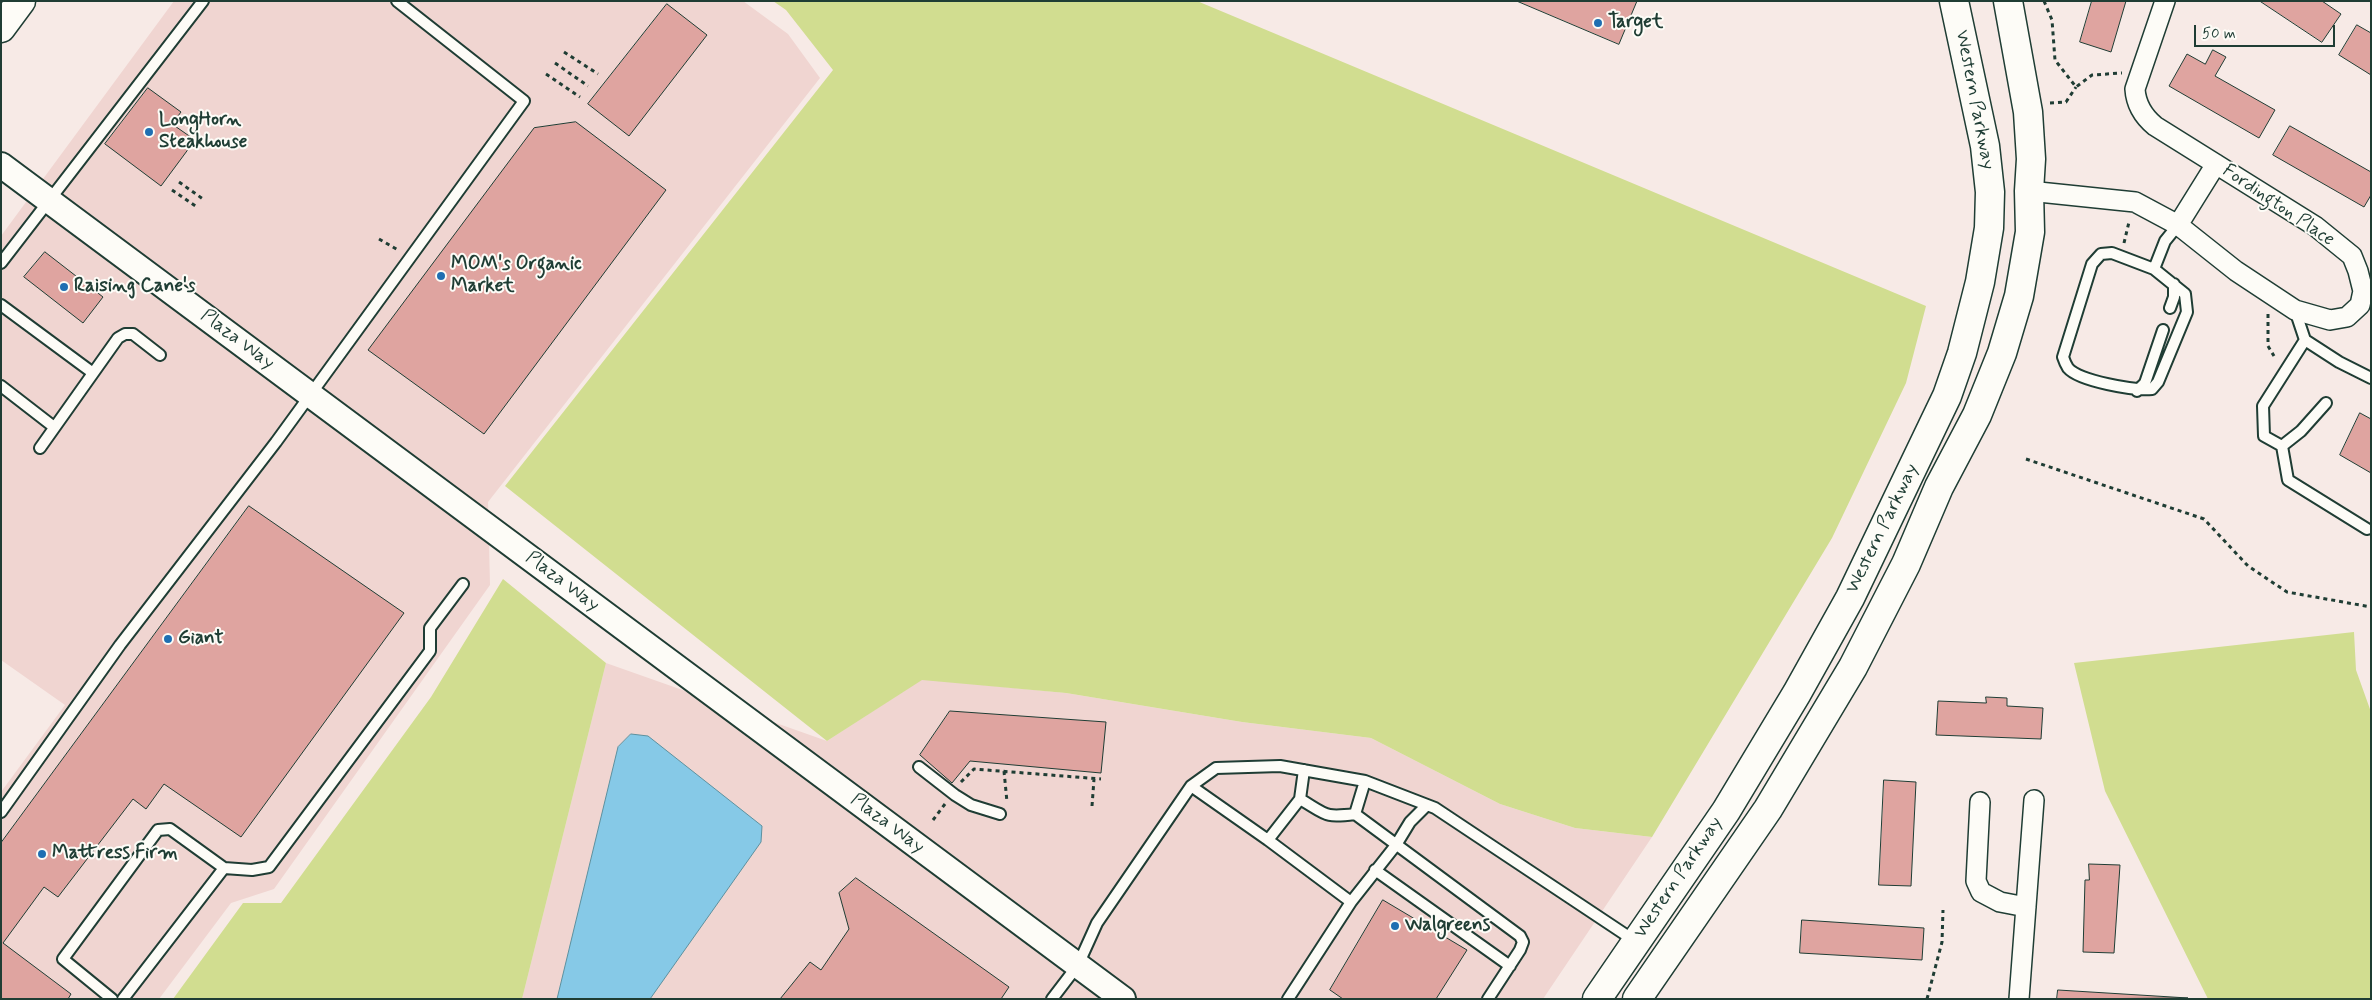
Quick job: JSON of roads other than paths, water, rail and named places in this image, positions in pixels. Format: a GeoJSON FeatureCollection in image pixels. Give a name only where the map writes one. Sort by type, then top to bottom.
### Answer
{"type":"FeatureCollection","features":[{"type":"Feature","properties":{"kind":"main road"},"geometry":{"type":"LineString","coordinates":[[1,28],[21,1]]}},
{"type":"Feature","properties":{"kind":"main road","name":"Western Parkway"},"geometry":{"type":"LineString","coordinates":[[1597,999],[1726,811],[1827,641],[1878,542],[1947,396],[1962,353],[1980,282],[1989,228],[1990,192],[1986,146],[1954,1]]}},
{"type":"Feature","properties":{"kind":"main road","name":"Western Parkway"},"geometry":{"type":"LineString","coordinates":[[1637,999],[1768,809],[1853,667],[1906,564],[1939,487],[1977,415],[2005,343],[2018,296],[2030,232],[2029,191],[2031,159],[2028,112],[2008,1]]}},
{"type":"Feature","properties":{"kind":"street","name":"Fordington Place"},"geometry":{"type":"LineString","coordinates":[[2029,191],[2135,202],[2178,225],[2236,272],[2295,310],[2330,320],[2347,317],[2366,306],[2358,271],[2352,256],[2315,226],[2155,126],[2146,118],[2136,97],[2135,89],[2165,1]]}},
{"type":"Feature","properties":{"kind":"street"},"geometry":{"type":"LineString","coordinates":[[2178,225],[2216,164]]}},
{"type":"Feature","properties":{"kind":"street","name":"Plaza Way"},"geometry":{"type":"LineString","coordinates":[[1,165],[1123,999]]}},
{"type":"Feature","properties":{"kind":"street"},"geometry":{"type":"LineString","coordinates":[[2019,999],[2034,800]]}},
{"type":"Feature","properties":{"kind":"street"},"geometry":{"type":"LineString","coordinates":[[1980,802],[1976,881],[1978,887],[1981,892],[1990,898],[2026,907]]}},
{"type":"Feature","properties":{"kind":"lane"},"geometry":{"type":"LineString","coordinates":[[1,263],[203,1]]}},
{"type":"Feature","properties":{"kind":"lane"},"geometry":{"type":"LineString","coordinates":[[1,812],[120,645],[251,474],[524,101],[397,1]]}},
{"type":"Feature","properties":{"kind":"lane"},"geometry":{"type":"LineString","coordinates":[[2154,269],[2165,241],[2178,225]]}},
{"type":"Feature","properties":{"kind":"lane"},"geometry":{"type":"LineString","coordinates":[[2112,253],[2154,269],[2174,284],[2185,294],[2186,312],[2158,382],[2152,390],[2137,391],[2079,375],[2068,368],[2063,357],[2092,264],[2102,254],[2112,253]]}},
{"type":"Feature","properties":{"kind":"lane"},"geometry":{"type":"LineString","coordinates":[[2170,308],[2174,297],[2174,284]]}},
{"type":"Feature","properties":{"kind":"lane"},"geometry":{"type":"LineString","coordinates":[[1,305],[93,373]]}},
{"type":"Feature","properties":{"kind":"lane"},"geometry":{"type":"LineString","coordinates":[[2295,310],[2305,340],[2371,378]]}},
{"type":"Feature","properties":{"kind":"lane"},"geometry":{"type":"LineString","coordinates":[[2137,391],[2145,383],[2162,330]]}},
{"type":"Feature","properties":{"kind":"lane"},"geometry":{"type":"LineString","coordinates":[[40,448],[118,338],[125,334],[134,334],[160,355]]}},
{"type":"Feature","properties":{"kind":"lane"},"geometry":{"type":"LineString","coordinates":[[2282,446],[2264,436],[2263,406],[2305,340]]}},
{"type":"Feature","properties":{"kind":"lane"},"geometry":{"type":"LineString","coordinates":[[1,386],[54,427]]}},
{"type":"Feature","properties":{"kind":"lane"},"geometry":{"type":"LineString","coordinates":[[2282,446],[2301,431],[2326,403]]}},
{"type":"Feature","properties":{"kind":"lane"},"geometry":{"type":"LineString","coordinates":[[2282,446],[2288,480],[2368,529]]}},
{"type":"Feature","properties":{"kind":"lane"},"geometry":{"type":"LineString","coordinates":[[112,999],[63,959],[158,830],[170,829],[224,868],[252,870],[269,867],[430,651],[430,628],[463,584]]}},
{"type":"Feature","properties":{"kind":"lane"},"geometry":{"type":"LineString","coordinates":[[1052,999],[1078,965],[1097,923],[1191,786],[1216,768],[1280,766],[1365,781],[1435,808],[1636,941]]}},
{"type":"Feature","properties":{"kind":"lane"},"geometry":{"type":"LineString","coordinates":[[919,767],[971,805],[1004,811]]}},
{"type":"Feature","properties":{"kind":"lane"},"geometry":{"type":"LineString","coordinates":[[1268,840],[1300,799],[1304,770]]}},
{"type":"Feature","properties":{"kind":"lane"},"geometry":{"type":"LineString","coordinates":[[1355,814],[1365,781]]}},
{"type":"Feature","properties":{"kind":"lane"},"geometry":{"type":"LineString","coordinates":[[1191,786],[1351,902]]}},
{"type":"Feature","properties":{"kind":"lane"},"geometry":{"type":"LineString","coordinates":[[1300,799],[1328,816],[1341,817],[1355,814],[1520,936],[1523,944],[1488,999]]}},
{"type":"Feature","properties":{"kind":"lane"},"geometry":{"type":"LineString","coordinates":[[1288,999],[1351,902],[1396,845],[1410,822],[1427,805]]}},
{"type":"Feature","properties":{"kind":"lane"},"geometry":{"type":"LineString","coordinates":[[123,999],[224,868]]}},
{"type":"Feature","properties":{"kind":"lane"},"geometry":{"type":"LineString","coordinates":[[1375,870],[1510,966]]}},
{"type":"Feature","properties":{"kind":"water"},"geometry":{"type":"Polygon","coordinates":[[[631,734],[648,736],[762,826],[761,842],[650,999],[557,999],[618,747],[631,734]]]}},
{"type":"Feature","properties":{"kind":"place","name":"Target"},"geometry":{"type":"Point","coordinates":[1598,23]}},
{"type":"Feature","properties":{"kind":"place","name":"LongHorn Steakhouse"},"geometry":{"type":"Point","coordinates":[149,132]}},
{"type":"Feature","properties":{"kind":"place","name":"MOM's Organic Market"},"geometry":{"type":"Point","coordinates":[441,276]}},
{"type":"Feature","properties":{"kind":"place","name":"Raising Cane's"},"geometry":{"type":"Point","coordinates":[64,287]}},
{"type":"Feature","properties":{"kind":"place","name":"Giant"},"geometry":{"type":"Point","coordinates":[168,639]}},
{"type":"Feature","properties":{"kind":"place","name":"Mattress Firm"},"geometry":{"type":"Point","coordinates":[42,854]}},
{"type":"Feature","properties":{"kind":"place","name":"Walgreens"},"geometry":{"type":"Point","coordinates":[1395,926]}}]}
